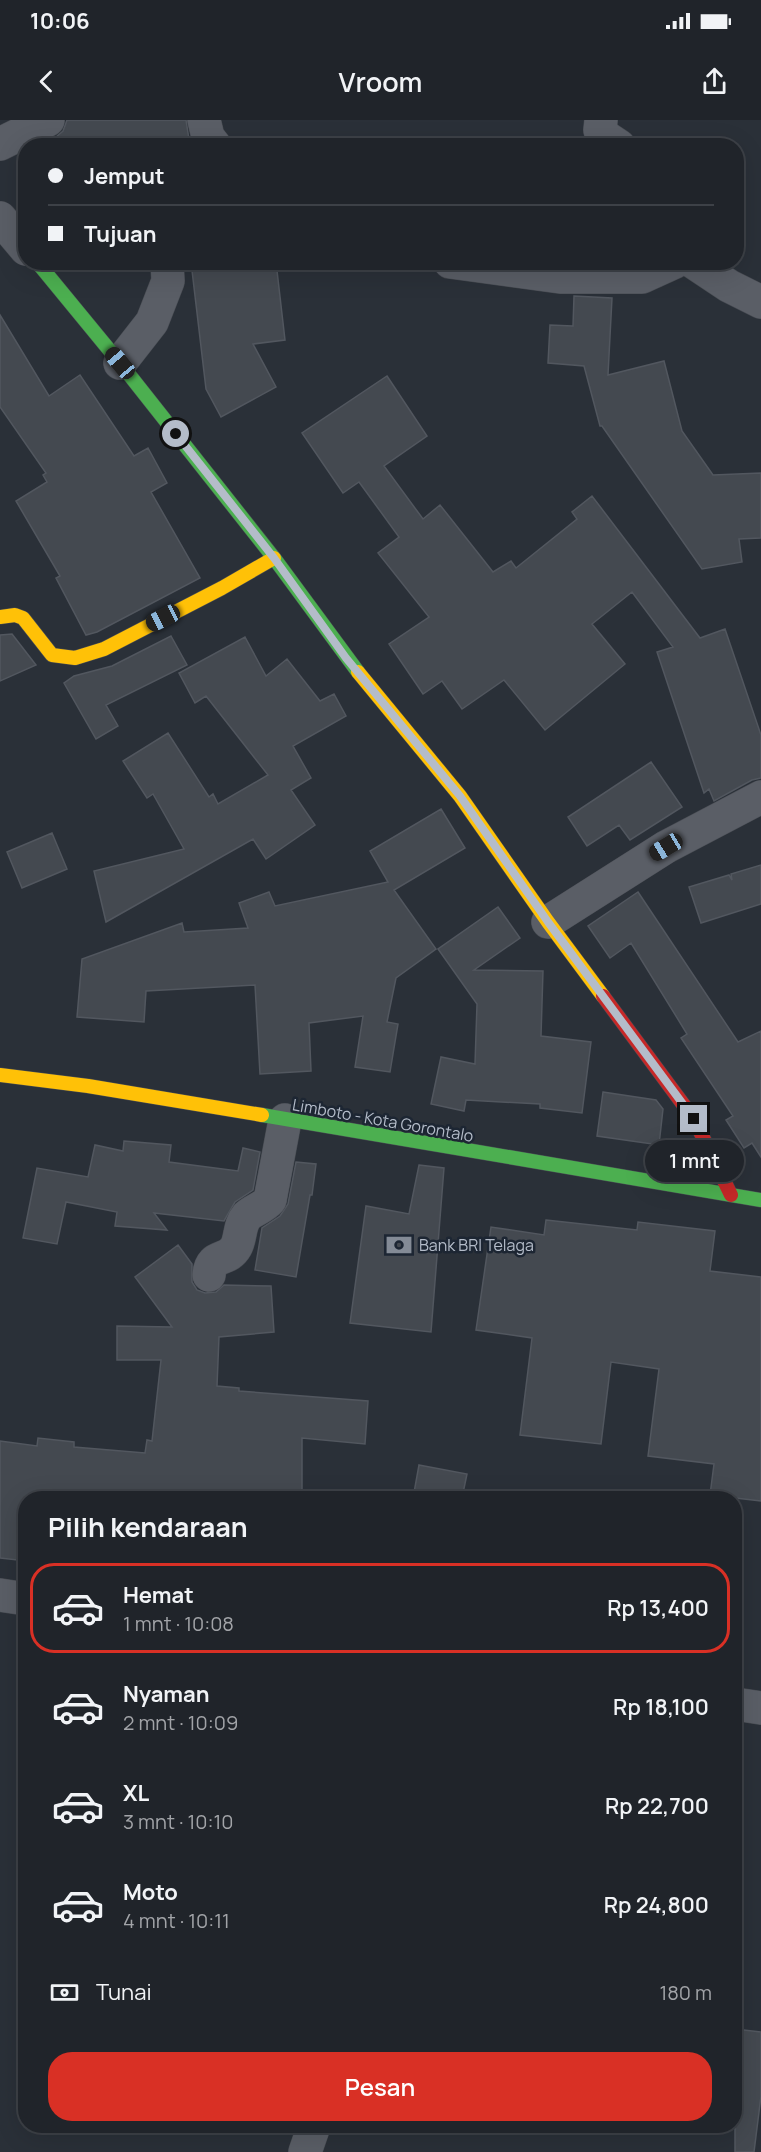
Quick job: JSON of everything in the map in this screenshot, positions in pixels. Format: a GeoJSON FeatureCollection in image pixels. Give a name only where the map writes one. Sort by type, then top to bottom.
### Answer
{"type":"FeatureCollection","features":[{"type":"Feature","properties":{"kind":"main road"},"geometry":{"type":"LineString","coordinates":[[44,270],[274,558],[346,658],[460,796],[548,922],[694,1119],[731,1196]]}},
{"type":"Feature","properties":{"kind":"main road"},"geometry":{"type":"LineString","coordinates":[[0,617],[15,615],[23,618],[52,656],[75,658],[114,644],[222,588],[274,558]]}},
{"type":"Feature","properties":{"kind":"main road","name":"Limboto - Kota Gorontalo"},"geometry":{"type":"LineString","coordinates":[[0,1075],[88,1086],[761,1200]]}},
{"type":"Feature","properties":{"kind":"street"},"geometry":{"type":"LineString","coordinates":[[0,144],[48,120]]}},
{"type":"Feature","properties":{"kind":"street"},"geometry":{"type":"LineString","coordinates":[[204,120],[209,138]]}},
{"type":"Feature","properties":{"kind":"street"},"geometry":{"type":"LineString","coordinates":[[601,120],[600,130],[607,138]]}},
{"type":"Feature","properties":{"kind":"street"},"geometry":{"type":"LineString","coordinates":[[0,218],[18,239]]}},
{"type":"Feature","properties":{"kind":"street"},"geometry":{"type":"LineString","coordinates":[[120,363],[152,322],[168,281],[167,270]]}},
{"type":"Feature","properties":{"kind":"street"},"geometry":{"type":"LineString","coordinates":[[515,270],[572,277],[642,277],[657,270]]}},
{"type":"Feature","properties":{"kind":"street"},"geometry":{"type":"LineString","coordinates":[[705,270],[729,286],[761,302]]}},
{"type":"Feature","properties":{"kind":"street"},"geometry":{"type":"LineString","coordinates":[[548,922],[666,847],[761,797]]}},
{"type":"Feature","properties":{"kind":"street"},"geometry":{"type":"LineString","coordinates":[[209,1275],[210,1266],[216,1260],[229,1255],[236,1247],[243,1222],[248,1215],[265,1206],[270,1200],[285,1120]]}},
{"type":"Feature","properties":{"kind":"street"},"geometry":{"type":"LineString","coordinates":[[0,1595],[18,1598]]}},
{"type":"Feature","properties":{"kind":"street"},"geometry":{"type":"LineString","coordinates":[[742,1705],[761,1708]]}},
{"type":"Feature","properties":{"kind":"street"},"geometry":{"type":"LineString","coordinates":[[305,2152],[312,2133]]}},
{"type":"Feature","properties":{"kind":"building"},"geometry":{"type":"Polygon","coordinates":[[[67,120],[186,120],[189,138],[54,138],[63,131],[67,120]]]}},
{"type":"Feature","properties":{"kind":"building"},"geometry":{"type":"Polygon","coordinates":[[[192,270],[277,270],[285,340],[253,344],[276,387],[221,417],[206,389],[192,270]]]}},
{"type":"Feature","properties":{"kind":"building"},"geometry":{"type":"Polygon","coordinates":[[[574,296],[612,298],[608,375],[664,361],[682,431],[713,475],[761,473],[761,538],[739,539],[742,562],[702,569],[600,426],[584,366],[548,363],[550,325],[573,326],[574,296]]]}},
{"type":"Feature","properties":{"kind":"building"},"geometry":{"type":"Polygon","coordinates":[[[0,315],[49,396],[80,375],[134,456],[148,448],[167,483],[151,492],[200,578],[97,632],[86,635],[56,578],[60,576],[16,501],[47,482],[43,475],[46,473],[0,407],[0,315]]]}},
{"type":"Feature","properties":{"kind":"building"},"geometry":{"type":"Polygon","coordinates":[[[387,376],[427,436],[384,466],[423,519],[440,505],[493,572],[511,561],[516,568],[577,519],[572,512],[592,496],[700,638],[725,629],[761,735],[761,778],[752,780],[714,801],[709,789],[704,793],[657,652],[673,647],[632,592],[592,624],[625,664],[545,730],[504,680],[462,709],[442,681],[423,694],[389,644],[429,617],[378,553],[399,537],[359,482],[343,493],[302,433],[387,376]]]}},
{"type":"Feature","properties":{"kind":"building"},"geometry":{"type":"Polygon","coordinates":[[[12,634],[36,665],[0,681],[0,635],[12,634]]]}},
{"type":"Feature","properties":{"kind":"building"},"geometry":{"type":"Polygon","coordinates":[[[171,636],[187,665],[106,705],[118,726],[96,739],[64,683],[74,676],[112,666],[171,636]]]}},
{"type":"Feature","properties":{"kind":"building"},"geometry":{"type":"Polygon","coordinates":[[[245,637],[266,676],[287,659],[320,701],[334,694],[346,716],[293,746],[311,778],[291,790],[315,825],[266,859],[253,839],[106,922],[94,871],[184,849],[153,794],[147,798],[123,761],[168,733],[209,797],[213,794],[218,804],[268,775],[206,696],[195,703],[179,673],[245,637]]]}},
{"type":"Feature","properties":{"kind":"building"},"geometry":{"type":"Polygon","coordinates":[[[651,762],[682,807],[630,840],[619,825],[587,846],[568,817],[651,762]]]}},
{"type":"Feature","properties":{"kind":"building"},"geometry":{"type":"Polygon","coordinates":[[[441,809],[465,848],[394,890],[436,949],[396,978],[387,1022],[398,1024],[390,1072],[355,1067],[363,1016],[309,1023],[311,1071],[260,1074],[255,985],[146,991],[144,1022],[77,1017],[82,959],[182,923],[184,932],[248,928],[239,903],[269,892],[275,906],[388,882],[370,851],[441,809]]]}},
{"type":"Feature","properties":{"kind":"building"},"geometry":{"type":"Polygon","coordinates":[[[52,833],[67,869],[22,888],[7,852],[52,833]]]}},
{"type":"Feature","properties":{"kind":"building"},"geometry":{"type":"Polygon","coordinates":[[[761,865],[761,904],[701,923],[689,887],[729,875],[732,880],[731,874],[761,865]]]}},
{"type":"Feature","properties":{"kind":"building"},"geometry":{"type":"Polygon","coordinates":[[[638,892],[738,1042],[761,1031],[761,1157],[752,1143],[744,1148],[726,1120],[733,1116],[681,1038],[687,1034],[631,943],[610,958],[588,926],[638,892]]]}},
{"type":"Feature","properties":{"kind":"building"},"geometry":{"type":"Polygon","coordinates":[[[498,907],[520,938],[474,970],[543,971],[541,1036],[591,1042],[582,1113],[540,1108],[540,1104],[466,1100],[464,1111],[431,1104],[441,1057],[475,1064],[477,1004],[438,949],[498,907]]]}},
{"type":"Feature","properties":{"kind":"building"},"geometry":{"type":"Polygon","coordinates":[[[603,1092],[656,1100],[663,1109],[659,1145],[597,1136],[603,1092]]]}},
{"type":"Feature","properties":{"kind":"building"},"geometry":{"type":"Polygon","coordinates":[[[124,1141],[171,1145],[169,1162],[238,1171],[243,1148],[260,1152],[253,1190],[235,1202],[224,1221],[154,1213],[167,1230],[115,1226],[117,1212],[66,1202],[57,1244],[23,1238],[37,1168],[88,1177],[95,1145],[123,1151],[124,1141]]]}},
{"type":"Feature","properties":{"kind":"building"},"geometry":{"type":"Polygon","coordinates":[[[296,1162],[316,1164],[296,1277],[255,1270],[262,1228],[280,1216],[288,1204],[296,1162]]]}},
{"type":"Feature","properties":{"kind":"building","name":"Bank BRI Telaga"},"geometry":{"type":"Polygon","coordinates":[[[419,1165],[444,1168],[431,1332],[350,1323],[366,1206],[409,1214],[419,1165]]]}},
{"type":"Feature","properties":{"kind":"building"},"geometry":{"type":"Polygon","coordinates":[[[546,1220],[637,1230],[638,1222],[715,1231],[710,1271],[761,1277],[761,1501],[742,1499],[742,1491],[711,1491],[714,1464],[648,1456],[659,1369],[611,1362],[601,1444],[520,1435],[532,1338],[476,1330],[491,1227],[544,1235],[546,1220]]]}},
{"type":"Feature","properties":{"kind":"building"},"geometry":{"type":"Polygon","coordinates":[[[178,1245],[192,1264],[192,1282],[197,1290],[205,1293],[216,1292],[224,1285],[271,1286],[274,1332],[219,1337],[217,1386],[239,1388],[239,1391],[368,1401],[365,1444],[302,1438],[302,1491],[18,1491],[18,1560],[0,1558],[0,1441],[37,1446],[38,1438],[74,1442],[74,1447],[145,1453],[147,1440],[152,1441],[161,1360],[117,1360],[117,1326],[172,1327],[135,1277],[178,1245]]]}},
{"type":"Feature","properties":{"kind":"building"},"geometry":{"type":"Polygon","coordinates":[[[419,1465],[467,1474],[463,1491],[414,1491],[419,1465]]]}},
{"type":"Feature","properties":{"kind":"building"},"geometry":{"type":"Polygon","coordinates":[[[742,2030],[761,2032],[761,2096],[754,2152],[735,2152],[735,2133],[742,2133],[742,2030]]]}},
{"type":"Feature","properties":{"kind":"traffic: fast"},"geometry":{"type":"LineString","coordinates":[[44,270],[274,558],[358,672]]}},
{"type":"Feature","properties":{"kind":"traffic: fast"},"geometry":{"type":"LineString","coordinates":[[262,1115],[761,1200]]}},
{"type":"Feature","properties":{"kind":"traffic: slow"},"geometry":{"type":"LineString","coordinates":[[0,617],[15,615],[23,618],[52,655],[75,658],[104,649],[222,588],[274,558]]}},
{"type":"Feature","properties":{"kind":"traffic: slow"},"geometry":{"type":"LineString","coordinates":[[358,672],[460,796],[603,996]]}},
{"type":"Feature","properties":{"kind":"traffic: slow"},"geometry":{"type":"LineString","coordinates":[[0,1075],[88,1086],[262,1115]]}},
{"type":"Feature","properties":{"kind":"traffic: jam"},"geometry":{"type":"LineString","coordinates":[[603,996],[694,1119],[731,1195]]}},
{"type":"Feature","properties":{"kind":"place","name":"Bank BRI Telaga"},"geometry":{"type":"Point","coordinates":[399,1245]}},
{"type":"Feature","properties":{"kind":"route"},"geometry":{"type":"LineString","coordinates":[[176,434],[274,558],[346,658],[460,796],[548,922],[694,1119]]}}]}
